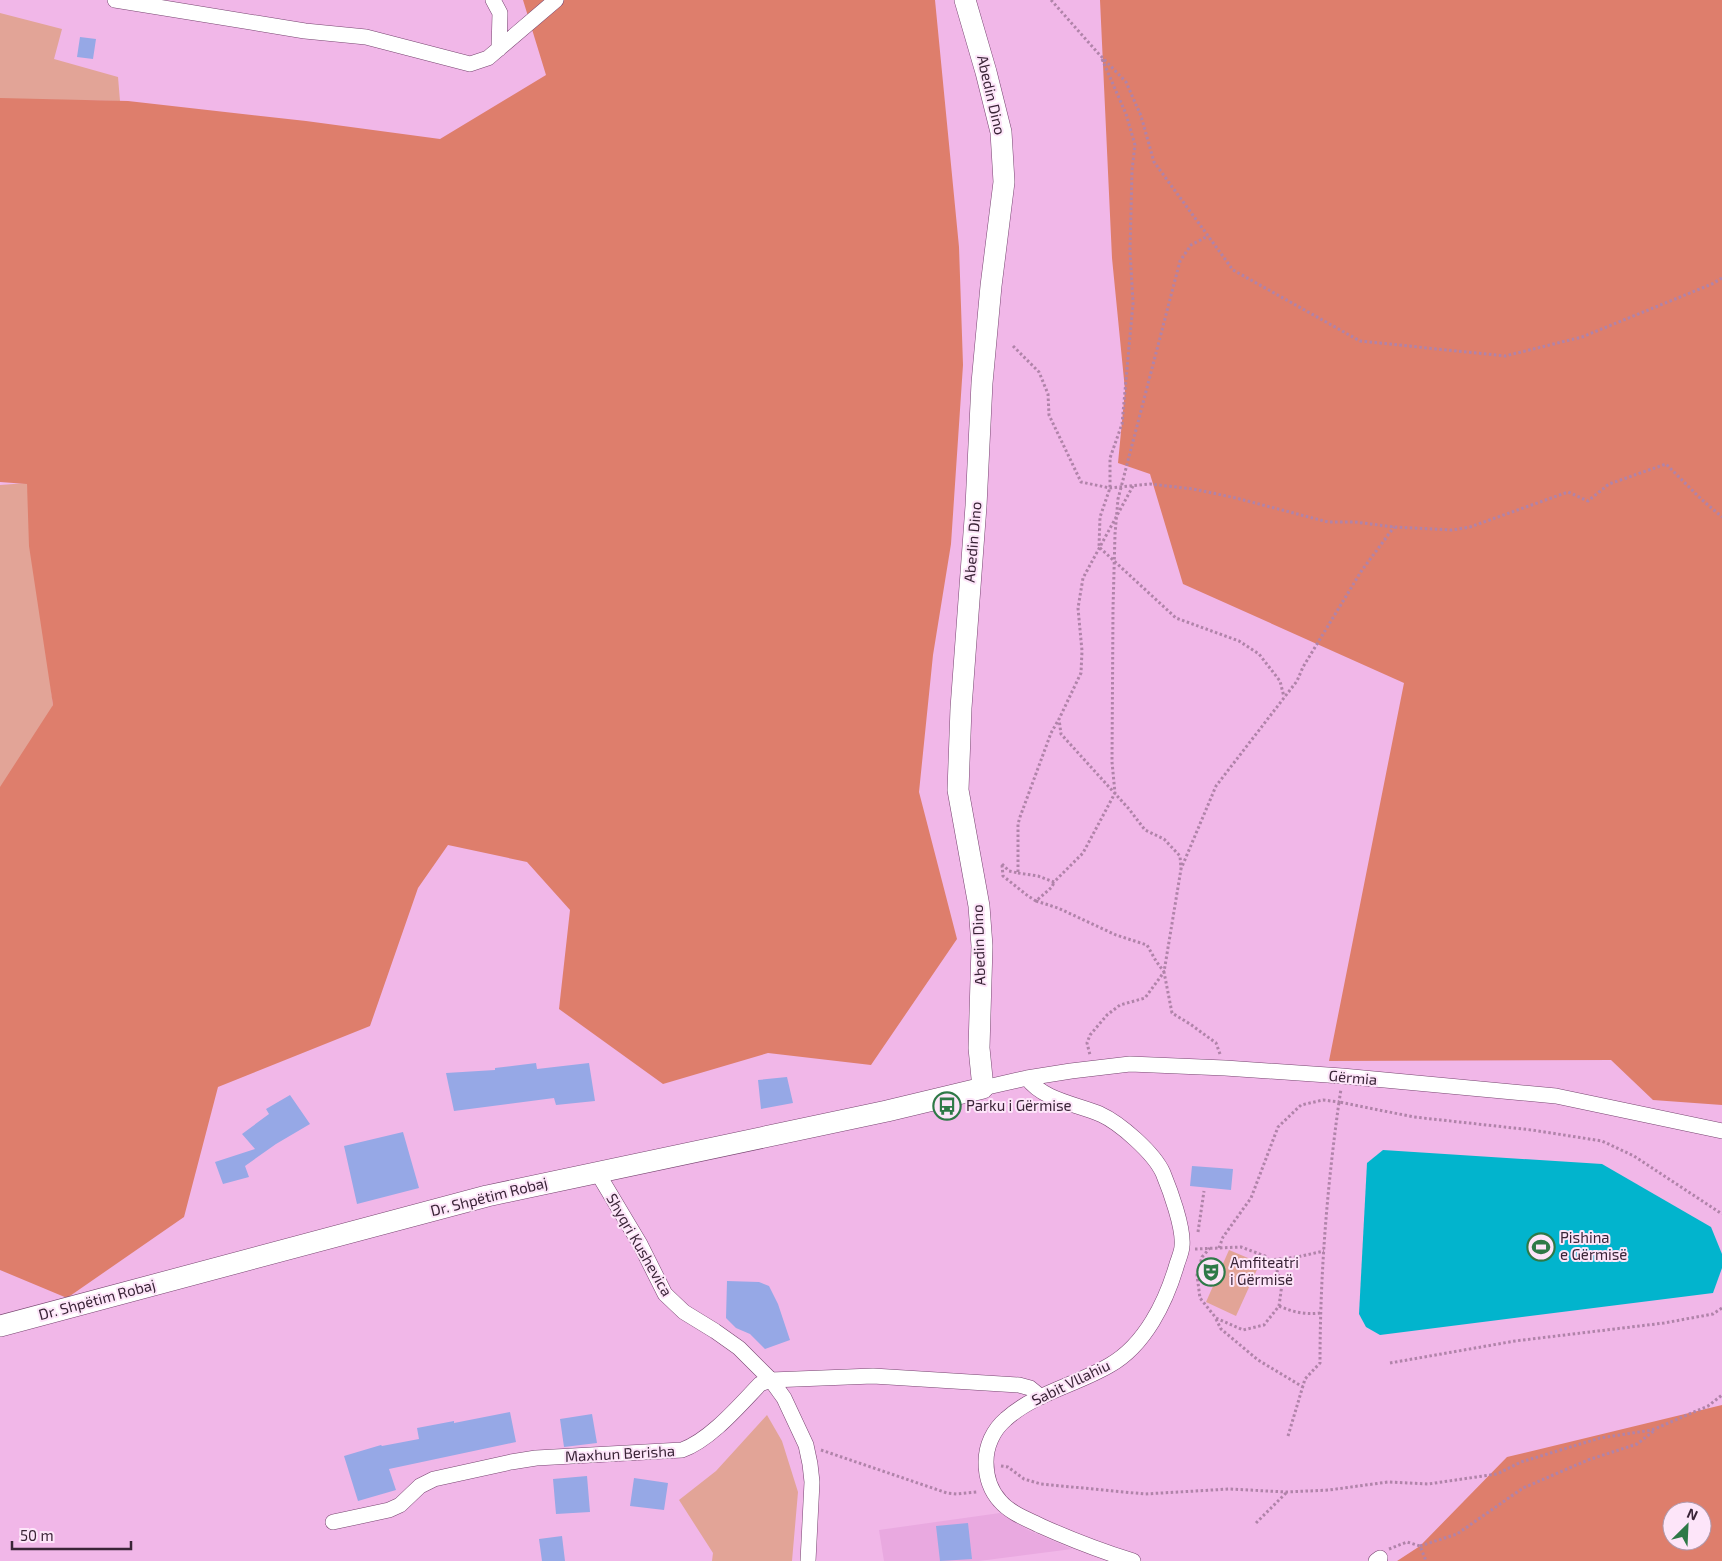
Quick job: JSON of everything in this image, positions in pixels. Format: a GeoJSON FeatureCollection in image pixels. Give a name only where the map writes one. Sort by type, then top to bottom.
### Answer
{"type":"FeatureCollection","features":[{"type":"Feature","properties":{"kind":"street"},"geometry":{"type":"LineString","coordinates":[[114,0],[305,31],[366,36],[470,64],[488,58],[556,0]]}},
{"type":"Feature","properties":{"kind":"street"},"geometry":{"type":"LineString","coordinates":[[493,0],[500,13],[499,49]]}},
{"type":"Feature","properties":{"kind":"street","name":"Abedin Dino"},"geometry":{"type":"LineString","coordinates":[[965,0],[1001,132],[1004,182],[991,286],[982,383],[976,506],[960,708],[958,790],[979,906],[982,946],[979,1048],[983,1088]]}},
{"type":"Feature","properties":{"kind":"street","name":"Gërmia"},"geometry":{"type":"LineString","coordinates":[[983,1088],[1026,1078],[1130,1064],[1224,1068],[1342,1076],[1556,1096],[1722,1131]]}},
{"type":"Feature","properties":{"kind":"street","name":"Sabit Vllahiu"},"geometry":{"type":"LineString","coordinates":[[1026,1078],[1033,1086],[1055,1097],[1102,1115],[1126,1131],[1146,1149],[1162,1171],[1189,1247],[1175,1272],[1160,1308],[1132,1348],[1108,1366],[1041,1397],[1005,1419],[996,1430],[990,1442],[986,1458],[986,1470],[991,1489],[1000,1501],[1013,1512],[1076,1542],[1133,1561]]}},
{"type":"Feature","properties":{"kind":"street","name":"Dr. Shpëtim Robaj"},"geometry":{"type":"LineString","coordinates":[[0,1326],[468,1201],[888,1111],[983,1088]]}},
{"type":"Feature","properties":{"kind":"street","name":"Shyqri Kushevica"},"geometry":{"type":"LineString","coordinates":[[597,1172],[640,1244],[665,1294],[684,1312],[739,1348],[771,1380],[784,1398],[806,1445],[812,1482],[808,1561]]}},
{"type":"Feature","properties":{"kind":"street"},"geometry":{"type":"LineString","coordinates":[[771,1380],[873,1376],[1019,1385],[1030,1388],[1041,1397]]}},
{"type":"Feature","properties":{"kind":"street","name":"Maxhun Berisha"},"geometry":{"type":"LineString","coordinates":[[333,1522],[389,1510],[400,1504],[420,1486],[434,1480],[512,1462],[536,1458],[682,1450],[695,1446],[708,1436],[760,1384],[771,1380]]}},
{"type":"Feature","properties":{"kind":"path"},"geometry":{"type":"LineString","coordinates":[[1051,0],[1100,56],[1126,82],[1141,116],[1154,162],[1233,270],[1360,342],[1505,356],[1582,337],[1712,284],[1722,278]]}},
{"type":"Feature","properties":{"kind":"path"},"geometry":{"type":"LineString","coordinates":[[1100,56],[1126,114],[1135,145],[1132,170],[1130,251],[1133,303],[1122,424],[1110,458],[1110,488],[1100,517],[1099,547],[1176,618],[1239,641],[1259,654],[1280,681],[1284,697]]}},
{"type":"Feature","properties":{"kind":"path"},"geometry":{"type":"LineString","coordinates":[[1036,901],[1052,887],[1054,882],[1083,853],[1115,793],[1112,762],[1114,561],[1121,487],[1180,261],[1191,245],[1208,236]]}},
{"type":"Feature","properties":{"kind":"path"},"geometry":{"type":"LineString","coordinates":[[1013,346],[1039,372],[1048,394],[1049,415],[1080,482],[1110,488],[1150,484],[1193,489],[1328,522],[1356,522],[1394,527],[1452,530],[1470,527],[1568,492],[1588,501],[1608,484],[1666,464],[1701,499],[1722,516]]}},
{"type":"Feature","properties":{"kind":"path"},"geometry":{"type":"LineString","coordinates":[[1018,873],[1018,824],[1020,817],[1051,733],[1081,673],[1082,651],[1078,608],[1083,578],[1133,486]]}},
{"type":"Feature","properties":{"kind":"path"},"geometry":{"type":"LineString","coordinates":[[1224,1068],[1216,1042],[1172,1014],[1164,972],[1181,869],[1216,786],[1297,681],[1362,570],[1394,527]]}},
{"type":"Feature","properties":{"kind":"path"},"geometry":{"type":"LineString","coordinates":[[1059,719],[1060,734],[1115,793],[1145,830],[1164,839],[1180,856],[1181,869]]}},
{"type":"Feature","properties":{"kind":"path"},"geometry":{"type":"LineString","coordinates":[[1054,882],[1038,876],[1009,871],[1002,864],[1003,876],[1036,901],[1058,908],[1116,935],[1147,945],[1164,972]]}},
{"type":"Feature","properties":{"kind":"path"},"geometry":{"type":"LineString","coordinates":[[1088,1069],[1090,1057],[1087,1043],[1097,1027],[1107,1015],[1120,1005],[1145,998],[1164,972]]}},
{"type":"Feature","properties":{"kind":"path"},"geometry":{"type":"LineString","coordinates":[[1288,1436],[1305,1378],[1320,1363],[1320,1313],[1329,1174],[1342,1076]]}},
{"type":"Feature","properties":{"kind":"path"},"geometry":{"type":"LineString","coordinates":[[1219,1248],[1223,1237],[1251,1198],[1278,1128],[1301,1105],[1323,1100],[1414,1117],[1532,1130],[1602,1141],[1634,1156],[1722,1214]]}},
{"type":"Feature","properties":{"kind":"path"},"geometry":{"type":"LineString","coordinates":[[1204,1191],[1189,1247],[1241,1247],[1265,1256],[1276,1268],[1282,1284],[1279,1306],[1264,1325],[1243,1330],[1216,1318]]}},
{"type":"Feature","properties":{"kind":"path"},"geometry":{"type":"LineString","coordinates":[[1210,1248],[1202,1256],[1197,1275],[1200,1298],[1216,1318],[1221,1329],[1258,1360],[1303,1387]]}},
{"type":"Feature","properties":{"kind":"path"},"geometry":{"type":"LineString","coordinates":[[1268,1260],[1297,1257],[1324,1251]]}},
{"type":"Feature","properties":{"kind":"path"},"geometry":{"type":"LineString","coordinates":[[1279,1306],[1308,1314],[1320,1313]]}},
{"type":"Feature","properties":{"kind":"path"},"geometry":{"type":"LineString","coordinates":[[1390,1363],[1515,1341],[1664,1323],[1713,1314],[1722,1308]]}},
{"type":"Feature","properties":{"kind":"path"},"geometry":{"type":"LineString","coordinates":[[986,1470],[1001,1466],[1008,1467],[1024,1479],[1041,1484],[1145,1494],[1228,1490],[1287,1492],[1330,1490],[1388,1482],[1428,1484],[1496,1474],[1521,1462],[1600,1438],[1657,1428],[1708,1406],[1722,1395]]}},
{"type":"Feature","properties":{"kind":"path"},"geometry":{"type":"LineString","coordinates":[[1378,1560],[1391,1548],[1407,1542],[1420,1546],[1457,1534],[1523,1488],[1588,1460],[1637,1444],[1657,1428]]}},
{"type":"Feature","properties":{"kind":"path"},"geometry":{"type":"LineString","coordinates":[[806,1445],[947,1493],[968,1493],[991,1489]]}},
{"type":"Feature","properties":{"kind":"path"},"geometry":{"type":"LineString","coordinates":[[1256,1523],[1287,1492]]}},
{"type":"Feature","properties":{"kind":"path"},"geometry":{"type":"LineString","coordinates":[[1420,1546],[1426,1561]]}},
{"type":"Feature","properties":{"kind":"shaded area"},"geometry":{"type":"Polygon","coordinates":[[[523,0],[935,0],[959,247],[963,365],[951,544],[933,655],[919,792],[957,939],[871,1065],[768,1053],[663,1084],[559,1009],[570,910],[527,862],[448,845],[418,888],[370,1026],[218,1087],[184,1217],[67,1298],[0,1270],[0,787],[53,705],[29,546],[27,484],[0,482],[0,98],[128,101],[306,121],[440,139],[546,75],[523,0]]]}},
{"type":"Feature","properties":{"kind":"shaded area"},"geometry":{"type":"Polygon","coordinates":[[[1100,0],[1722,0],[1722,1105],[1653,1100],[1611,1060],[1329,1061],[1404,683],[1183,584],[1150,474],[1118,463],[1125,390],[1112,258],[1100,0]]]}},
{"type":"Feature","properties":{"kind":"shaded area"},"geometry":{"type":"Polygon","coordinates":[[[0,13],[62,29],[54,59],[118,77],[120,101],[0,99],[0,13]]]}},
{"type":"Feature","properties":{"kind":"shaded area"},"geometry":{"type":"Polygon","coordinates":[[[27,483],[53,705],[0,858],[0,485],[27,483]]]}},
{"type":"Feature","properties":{"kind":"shaded area"},"geometry":{"type":"Polygon","coordinates":[[[1229,1250],[1260,1263],[1236,1316],[1206,1302],[1229,1250]]]}},
{"type":"Feature","properties":{"kind":"shaded area"},"geometry":{"type":"Polygon","coordinates":[[[1722,1405],[1722,1561],[1397,1561],[1420,1546],[1507,1457],[1722,1405]]]}},
{"type":"Feature","properties":{"kind":"shaded area"},"geometry":{"type":"Polygon","coordinates":[[[767,1415],[782,1441],[798,1492],[792,1561],[712,1561],[713,1553],[679,1500],[716,1471],[767,1415]]]}},
{"type":"Feature","properties":{"kind":"shaded area"},"geometry":{"type":"Polygon","coordinates":[[[1000,1513],[1028,1530],[1072,1549],[979,1561],[884,1561],[879,1530],[1000,1513]]]}},
{"type":"Feature","properties":{"kind":"water","name":"Pishina e Gërmisë"},"geometry":{"type":"Polygon","coordinates":[[[1383,1150],[1602,1164],[1711,1227],[1722,1254],[1722,1268],[1713,1293],[1380,1335],[1366,1327],[1359,1314],[1367,1163],[1383,1150]]]}},
{"type":"Feature","properties":{"kind":"building"},"geometry":{"type":"Polygon","coordinates":[[[80,37],[96,39],[93,59],[77,57],[80,37]]]}},
{"type":"Feature","properties":{"kind":"building"},"geometry":{"type":"Polygon","coordinates":[[[536,1063],[537,1069],[589,1063],[595,1101],[556,1105],[554,1098],[454,1111],[446,1073],[495,1070],[495,1068],[536,1063]]]}},
{"type":"Feature","properties":{"kind":"building"},"geometry":{"type":"Polygon","coordinates":[[[787,1077],[793,1103],[761,1109],[758,1080],[787,1077]]]}},
{"type":"Feature","properties":{"kind":"building"},"geometry":{"type":"Polygon","coordinates":[[[290,1095],[310,1124],[276,1144],[245,1166],[249,1177],[223,1184],[215,1162],[255,1149],[242,1134],[269,1114],[266,1109],[290,1095]]]}},
{"type":"Feature","properties":{"kind":"building"},"geometry":{"type":"Polygon","coordinates":[[[403,1132],[419,1188],[357,1204],[344,1146],[403,1132]]]}},
{"type":"Feature","properties":{"kind":"building"},"geometry":{"type":"Polygon","coordinates":[[[1192,1166],[1233,1169],[1231,1190],[1190,1186],[1192,1166]]]}},
{"type":"Feature","properties":{"kind":"building"},"geometry":{"type":"Polygon","coordinates":[[[727,1281],[759,1282],[769,1286],[778,1304],[790,1340],[765,1349],[750,1334],[736,1328],[726,1318],[727,1281]]]}},
{"type":"Feature","properties":{"kind":"building"},"geometry":{"type":"Polygon","coordinates":[[[510,1412],[516,1442],[389,1469],[396,1490],[358,1501],[344,1456],[381,1445],[419,1439],[417,1428],[510,1412]]]}},
{"type":"Feature","properties":{"kind":"building"},"geometry":{"type":"Polygon","coordinates":[[[592,1414],[597,1443],[564,1447],[560,1419],[592,1414]]]}},
{"type":"Feature","properties":{"kind":"building"},"geometry":{"type":"Polygon","coordinates":[[[587,1476],[590,1512],[556,1514],[553,1479],[587,1476]]]}},
{"type":"Feature","properties":{"kind":"building"},"geometry":{"type":"Polygon","coordinates":[[[634,1478],[668,1483],[664,1510],[630,1506],[634,1478]]]}},
{"type":"Feature","properties":{"kind":"building"},"geometry":{"type":"Polygon","coordinates":[[[968,1523],[972,1559],[940,1561],[936,1526],[968,1523]]]}},
{"type":"Feature","properties":{"kind":"building"},"geometry":{"type":"Polygon","coordinates":[[[562,1536],[565,1561],[542,1561],[539,1539],[562,1536]]]}},
{"type":"Feature","properties":{"kind":"place","name":"Parku i Gërmise"},"geometry":{"type":"Point","coordinates":[947,1106]}},
{"type":"Feature","properties":{"kind":"place","name":"Pishina e Gërmisë"},"geometry":{"type":"Point","coordinates":[1541,1247]}},
{"type":"Feature","properties":{"kind":"place","name":"Amfiteatri i Gërmisë"},"geometry":{"type":"Point","coordinates":[1211,1272]}}]}
